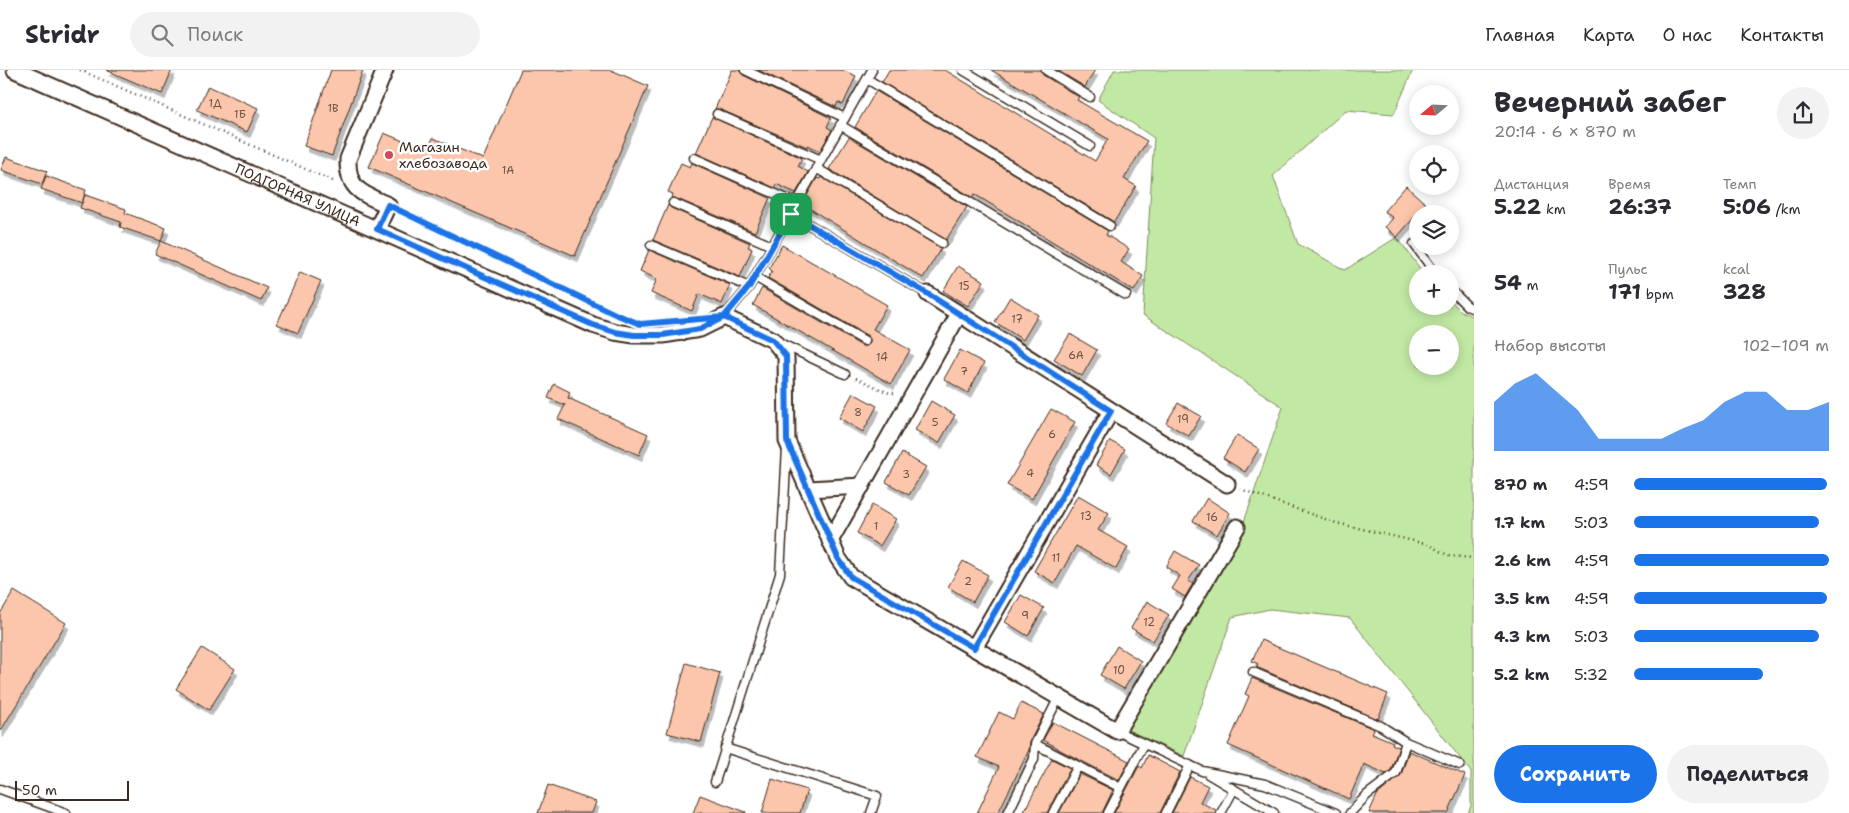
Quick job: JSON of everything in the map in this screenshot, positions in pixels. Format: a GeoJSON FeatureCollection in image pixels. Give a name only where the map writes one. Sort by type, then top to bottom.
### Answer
{"type":"FeatureCollection","features":[{"type":"Feature","properties":{"kind":"street","name":"ПОДГОРНАЯ УЛИЦА"},"geometry":{"type":"LineString","coordinates":[[15,70],[593,325],[615,332],[634,335],[663,335],[700,329],[724,317]]}},
{"type":"Feature","properties":{"kind":"street"},"geometry":{"type":"LineString","coordinates":[[377,229],[388,205],[362,194],[352,184],[348,173],[348,159],[385,70]]}},
{"type":"Feature","properties":{"kind":"street"},"geometry":{"type":"LineString","coordinates":[[928,294],[1227,484]]}},
{"type":"Feature","properties":{"kind":"street"},"geometry":{"type":"LineString","coordinates":[[830,542],[959,314]]}},
{"type":"Feature","properties":{"kind":"street"},"geometry":{"type":"LineString","coordinates":[[724,317],[773,340],[786,356],[787,441],[830,542],[851,577],[1117,731],[1237,527]]}},
{"type":"Feature","properties":{"kind":"street"},"geometry":{"type":"LineString","coordinates":[[974,648],[1111,411]]}},
{"type":"Feature","properties":{"kind":"street"},"geometry":{"type":"LineString","coordinates":[[808,488],[862,486]]}},
{"type":"Feature","properties":{"kind":"lane"},"geometry":{"type":"LineString","coordinates":[[744,70],[842,121],[1126,295]]}},
{"type":"Feature","properties":{"kind":"lane"},"geometry":{"type":"LineString","coordinates":[[963,70],[1090,146]]}},
{"type":"Feature","properties":{"kind":"lane"},"geometry":{"type":"LineString","coordinates":[[1046,70],[1090,97]]}},
{"type":"Feature","properties":{"kind":"lane"},"geometry":{"type":"LineString","coordinates":[[724,317],[755,277],[869,73],[1110,226]]}},
{"type":"Feature","properties":{"kind":"lane"},"geometry":{"type":"LineString","coordinates":[[717,114],[821,160]]}},
{"type":"Feature","properties":{"kind":"lane"},"geometry":{"type":"LineString","coordinates":[[694,158],[796,203]]}},
{"type":"Feature","properties":{"kind":"lane"},"geometry":{"type":"LineString","coordinates":[[816,168],[942,243]]}},
{"type":"Feature","properties":{"kind":"lane"},"geometry":{"type":"LineString","coordinates":[[673,203],[772,246]]}},
{"type":"Feature","properties":{"kind":"lane"},"geometry":{"type":"LineString","coordinates":[[791,214],[928,294]]}},
{"type":"Feature","properties":{"kind":"lane"},"geometry":{"type":"LineString","coordinates":[[651,245],[749,287]]}},
{"type":"Feature","properties":{"kind":"lane"},"geometry":{"type":"LineString","coordinates":[[755,277],[865,341]]}},
{"type":"Feature","properties":{"kind":"lane"},"geometry":{"type":"LineString","coordinates":[[1459,298],[1474,309]]}},
{"type":"Feature","properties":{"kind":"lane"},"geometry":{"type":"LineString","coordinates":[[773,340],[845,374]]}},
{"type":"Feature","properties":{"kind":"lane"},"geometry":{"type":"LineString","coordinates":[[715,782],[780,574],[787,441]]}},
{"type":"Feature","properties":{"kind":"lane"},"geometry":{"type":"LineString","coordinates":[[1252,672],[1381,726],[1406,742],[1460,765]]}},
{"type":"Feature","properties":{"kind":"lane"},"geometry":{"type":"LineString","coordinates":[[1008,813],[1034,759],[1035,744],[1060,697]]}},
{"type":"Feature","properties":{"kind":"lane"},"geometry":{"type":"LineString","coordinates":[[1117,731],[1202,771],[1274,813]]}},
{"type":"Feature","properties":{"kind":"lane"},"geometry":{"type":"LineString","coordinates":[[1350,813],[1367,795],[1396,773],[1406,742]]}},
{"type":"Feature","properties":{"kind":"lane"},"geometry":{"type":"LineString","coordinates":[[1035,744],[1121,788]]}},
{"type":"Feature","properties":{"kind":"lane"},"geometry":{"type":"LineString","coordinates":[[1108,813],[1144,744]]}},
{"type":"Feature","properties":{"kind":"lane"},"geometry":{"type":"LineString","coordinates":[[726,748],[877,796],[871,813]]}},
{"type":"Feature","properties":{"kind":"lane"},"geometry":{"type":"LineString","coordinates":[[1166,813],[1190,765]]}},
{"type":"Feature","properties":{"kind":"lane"},"geometry":{"type":"LineString","coordinates":[[1052,813],[1078,766]]}},
{"type":"Feature","properties":{"kind":"lane"},"geometry":{"type":"LineString","coordinates":[[1202,771],[1265,784],[1336,813]]}},
{"type":"Feature","properties":{"kind":"lane"},"geometry":{"type":"LineString","coordinates":[[1222,813],[1234,789]]}},
{"type":"Feature","properties":{"kind":"lane"},"geometry":{"type":"LineString","coordinates":[[0,790],[66,813]]}},
{"type":"Feature","properties":{"kind":"path"},"geometry":{"type":"LineString","coordinates":[[80,70],[335,182]]}},
{"type":"Feature","properties":{"kind":"path"},"geometry":{"type":"LineString","coordinates":[[388,205],[623,317]]}},
{"type":"Feature","properties":{"kind":"path"},"geometry":{"type":"LineString","coordinates":[[845,374],[889,393],[915,392]]}},
{"type":"Feature","properties":{"kind":"path"},"geometry":{"type":"LineString","coordinates":[[1227,484],[1336,523],[1427,544],[1449,556],[1474,558]]}},
{"type":"Feature","properties":{"kind":"green space"},"geometry":{"type":"Polygon","coordinates":[[[1114,70],[1413,70],[1394,114],[1346,110],[1273,176],[1298,244],[1345,270],[1397,237],[1417,265],[1409,265],[1409,315],[1459,315],[1459,309],[1474,317],[1474,813],[1468,813],[1471,806],[1471,772],[1350,618],[1270,609],[1232,617],[1184,756],[1128,730],[1128,726],[1242,528],[1283,407],[1143,315],[1154,138],[1098,100],[1114,70]]]}},
{"type":"Feature","properties":{"kind":"building"},"geometry":{"type":"Polygon","coordinates":[[[106,70],[172,70],[162,94],[106,70]]]}},
{"type":"Feature","properties":{"kind":"building"},"geometry":{"type":"Polygon","coordinates":[[[331,70],[363,70],[332,156],[304,146],[331,70]]]}},
{"type":"Feature","properties":{"kind":"building"},"geometry":{"type":"Polygon","coordinates":[[[521,70],[611,70],[648,86],[575,256],[369,167],[384,133],[427,151],[433,138],[483,159],[521,70]]]}},
{"type":"Feature","properties":{"kind":"building"},"geometry":{"type":"Polygon","coordinates":[[[732,70],[739,70],[743,75],[831,118],[827,127],[832,130],[820,151],[715,109],[732,70]]]}},
{"type":"Feature","properties":{"kind":"building"},"geometry":{"type":"Polygon","coordinates":[[[758,70],[842,70],[856,76],[843,105],[838,102],[836,107],[758,70]]]}},
{"type":"Feature","properties":{"kind":"building"},"geometry":{"type":"Polygon","coordinates":[[[889,70],[945,70],[1095,161],[1108,139],[991,70],[1040,70],[1043,75],[1079,97],[1077,100],[1147,141],[1124,179],[1136,186],[1114,222],[882,82],[889,70]]]}},
{"type":"Feature","properties":{"kind":"building"},"geometry":{"type":"Polygon","coordinates":[[[1057,70],[1095,70],[1085,87],[1057,70]]]}},
{"type":"Feature","properties":{"kind":"building"},"geometry":{"type":"Polygon","coordinates":[[[208,86],[258,108],[247,132],[197,110],[208,86]]]}},
{"type":"Feature","properties":{"kind":"building"},"geometry":{"type":"Polygon","coordinates":[[[876,91],[1108,231],[1106,235],[1129,249],[1121,262],[1143,276],[1134,291],[974,194],[972,197],[855,127],[876,91]]]}},
{"type":"Feature","properties":{"kind":"building"},"geometry":{"type":"Polygon","coordinates":[[[712,117],[802,158],[798,166],[808,172],[796,193],[776,184],[775,188],[696,153],[712,117]]]}},
{"type":"Feature","properties":{"kind":"building"},"geometry":{"type":"Polygon","coordinates":[[[849,137],[967,207],[946,240],[829,169],[849,137]]]}},
{"type":"Feature","properties":{"kind":"building"},"geometry":{"type":"Polygon","coordinates":[[[6,157],[47,171],[42,184],[1,170],[6,157]]]}},
{"type":"Feature","properties":{"kind":"building"},"geometry":{"type":"Polygon","coordinates":[[[681,163],[690,167],[692,163],[770,198],[755,232],[675,198],[671,198],[673,194],[668,192],[681,163]]]}},
{"type":"Feature","properties":{"kind":"building"},"geometry":{"type":"Polygon","coordinates":[[[46,176],[86,190],[82,203],[41,189],[46,176]]]}},
{"type":"Feature","properties":{"kind":"building"},"geometry":{"type":"Polygon","coordinates":[[[821,177],[941,248],[923,278],[802,204],[817,178],[820,179],[821,177]]]}},
{"type":"Feature","properties":{"kind":"building"},"geometry":{"type":"Polygon","coordinates":[[[1406,186],[1409,189],[1409,195],[1416,195],[1426,204],[1409,205],[1409,223],[1397,237],[1385,227],[1393,218],[1384,211],[1406,186]]]}},
{"type":"Feature","properties":{"kind":"building"},"geometry":{"type":"Polygon","coordinates":[[[85,195],[126,209],[125,213],[166,228],[161,241],[120,227],[121,222],[80,208],[85,195]]]}},
{"type":"Feature","properties":{"kind":"building"},"geometry":{"type":"Polygon","coordinates":[[[668,205],[750,243],[748,247],[752,249],[740,277],[653,240],[668,205]]]}},
{"type":"Feature","properties":{"kind":"building"},"geometry":{"type":"Polygon","coordinates":[[[161,241],[267,288],[261,301],[155,254],[161,241]]]}},
{"type":"Feature","properties":{"kind":"building"},"geometry":{"type":"Polygon","coordinates":[[[782,245],[887,305],[873,329],[910,350],[891,384],[753,305],[762,288],[862,346],[867,346],[870,343],[868,336],[768,278],[772,271],[769,268],[782,245]]]}},
{"type":"Feature","properties":{"kind":"building"},"geometry":{"type":"Polygon","coordinates":[[[649,250],[730,285],[722,304],[699,294],[692,311],[651,293],[657,279],[640,271],[649,250]]]}},
{"type":"Feature","properties":{"kind":"building"},"geometry":{"type":"Polygon","coordinates":[[[958,266],[984,281],[968,306],[943,291],[958,266]]]}},
{"type":"Feature","properties":{"kind":"building"},"geometry":{"type":"Polygon","coordinates":[[[300,272],[321,281],[298,333],[277,324],[300,272]]]}},
{"type":"Feature","properties":{"kind":"building"},"geometry":{"type":"Polygon","coordinates":[[[1010,297],[1038,315],[1023,340],[995,322],[1010,297]]]}},
{"type":"Feature","properties":{"kind":"building"},"geometry":{"type":"Polygon","coordinates":[[[1070,334],[1097,350],[1082,376],[1054,359],[1070,334]]]}},
{"type":"Feature","properties":{"kind":"building"},"geometry":{"type":"Polygon","coordinates":[[[960,350],[984,363],[968,393],[944,379],[960,350]]]}},
{"type":"Feature","properties":{"kind":"building"},"geometry":{"type":"Polygon","coordinates":[[[554,384],[570,392],[568,398],[648,434],[639,455],[558,419],[565,405],[548,398],[554,384]]]}},
{"type":"Feature","properties":{"kind":"building"},"geometry":{"type":"Polygon","coordinates":[[[853,393],[877,406],[863,432],[839,418],[853,393]]]}},
{"type":"Feature","properties":{"kind":"building"},"geometry":{"type":"Polygon","coordinates":[[[931,401],[955,415],[939,443],[915,430],[931,401]]]}},
{"type":"Feature","properties":{"kind":"building"},"geometry":{"type":"Polygon","coordinates":[[[1178,403],[1201,416],[1189,436],[1166,423],[1178,403]]]}},
{"type":"Feature","properties":{"kind":"building"},"geometry":{"type":"Polygon","coordinates":[[[1051,409],[1075,422],[1032,499],[1007,485],[1051,409]]]}},
{"type":"Feature","properties":{"kind":"building"},"geometry":{"type":"Polygon","coordinates":[[[1237,435],[1259,449],[1245,472],[1223,458],[1237,435]]]}},
{"type":"Feature","properties":{"kind":"building"},"geometry":{"type":"Polygon","coordinates":[[[1110,441],[1125,449],[1111,474],[1096,465],[1110,441]]]}},
{"type":"Feature","properties":{"kind":"building"},"geometry":{"type":"Polygon","coordinates":[[[902,453],[926,467],[909,495],[886,482],[902,453]]]}},
{"type":"Feature","properties":{"kind":"building"},"geometry":{"type":"Polygon","coordinates":[[[1078,495],[1109,513],[1098,530],[1128,547],[1116,569],[1076,546],[1055,583],[1034,571],[1078,495]]]}},
{"type":"Feature","properties":{"kind":"building"},"geometry":{"type":"Polygon","coordinates":[[[1207,498],[1230,513],[1217,535],[1193,521],[1207,498]]]}},
{"type":"Feature","properties":{"kind":"building"},"geometry":{"type":"Polygon","coordinates":[[[872,505],[896,519],[880,546],[857,533],[872,505]]]}},
{"type":"Feature","properties":{"kind":"building"},"geometry":{"type":"Polygon","coordinates":[[[1175,551],[1199,565],[1188,581],[1193,584],[1185,597],[1172,589],[1180,576],[1166,567],[1175,551]]]}},
{"type":"Feature","properties":{"kind":"building"},"geometry":{"type":"Polygon","coordinates":[[[963,561],[988,575],[973,602],[948,587],[963,561]]]}},
{"type":"Feature","properties":{"kind":"building"},"geometry":{"type":"Polygon","coordinates":[[[14,591],[66,623],[0,732],[0,614],[14,591]]]}},
{"type":"Feature","properties":{"kind":"building"},"geometry":{"type":"Polygon","coordinates":[[[1021,595],[1044,608],[1028,636],[1005,622],[1021,595]]]}},
{"type":"Feature","properties":{"kind":"building"},"geometry":{"type":"Polygon","coordinates":[[[1147,601],[1169,615],[1153,641],[1131,628],[1147,601]]]}},
{"type":"Feature","properties":{"kind":"building"},"geometry":{"type":"Polygon","coordinates":[[[1261,640],[1388,694],[1378,719],[1256,667],[1258,664],[1252,661],[1261,640]]]}},
{"type":"Feature","properties":{"kind":"building"},"geometry":{"type":"Polygon","coordinates":[[[1117,646],[1141,661],[1124,689],[1100,675],[1117,646]]]}},
{"type":"Feature","properties":{"kind":"building"},"geometry":{"type":"Polygon","coordinates":[[[202,648],[235,669],[209,710],[176,689],[202,648]]]}},
{"type":"Feature","properties":{"kind":"building"},"geometry":{"type":"Polygon","coordinates":[[[686,663],[720,673],[701,742],[667,733],[686,663]]]}},
{"type":"Feature","properties":{"kind":"building"},"geometry":{"type":"Polygon","coordinates":[[[1252,678],[1374,729],[1372,733],[1393,742],[1392,744],[1399,747],[1391,770],[1386,774],[1364,764],[1349,799],[1228,745],[1249,696],[1245,694],[1252,678]]]}},
{"type":"Feature","properties":{"kind":"building"},"geometry":{"type":"Polygon","coordinates":[[[1021,703],[1044,714],[1030,741],[1029,750],[998,813],[977,813],[999,767],[977,757],[999,712],[1013,719],[1021,703]]]}},
{"type":"Feature","properties":{"kind":"building"},"geometry":{"type":"Polygon","coordinates":[[[1053,722],[1129,761],[1119,780],[1043,740],[1053,722]]]}},
{"type":"Feature","properties":{"kind":"building"},"geometry":{"type":"Polygon","coordinates":[[[1409,751],[1465,775],[1448,813],[1369,813],[1377,795],[1401,775],[1409,751]]]}},
{"type":"Feature","properties":{"kind":"building"},"geometry":{"type":"Polygon","coordinates":[[[1148,755],[1180,772],[1160,813],[1114,813],[1139,766],[1142,768],[1148,755]]]}},
{"type":"Feature","properties":{"kind":"building"},"geometry":{"type":"Polygon","coordinates":[[[1052,759],[1070,768],[1047,813],[1023,813],[1052,759]]]}},
{"type":"Feature","properties":{"kind":"building"},"geometry":{"type":"Polygon","coordinates":[[[1080,774],[1113,790],[1102,813],[1059,813],[1080,774]]]}},
{"type":"Feature","properties":{"kind":"building"},"geometry":{"type":"Polygon","coordinates":[[[1190,777],[1208,786],[1200,802],[1216,810],[1215,813],[1172,813],[1190,777]]]}},
{"type":"Feature","properties":{"kind":"building"},"geometry":{"type":"Polygon","coordinates":[[[772,779],[807,790],[800,813],[762,813],[772,779]]]}},
{"type":"Feature","properties":{"kind":"building"},"geometry":{"type":"Polygon","coordinates":[[[548,785],[596,802],[592,813],[538,813],[548,785]]]}},
{"type":"Feature","properties":{"kind":"building"},"geometry":{"type":"Polygon","coordinates":[[[700,795],[746,812],[746,813],[693,813],[700,795]]]}},
{"type":"Feature","properties":{"kind":"place","name":"Магазин хлебозавода"},"geometry":{"type":"Point","coordinates":[389,155]}},
{"type":"Feature","properties":{"kind":"route"},"geometry":{"type":"LineString","coordinates":[[791,214],[749,287],[724,317],[640,324],[615,314],[388,205],[377,229],[593,325],[615,332],[634,335],[663,335],[700,329],[724,317],[773,340],[786,356],[787,441],[838,558],[851,577],[974,648],[1111,411],[928,294],[791,214]]}}]}
